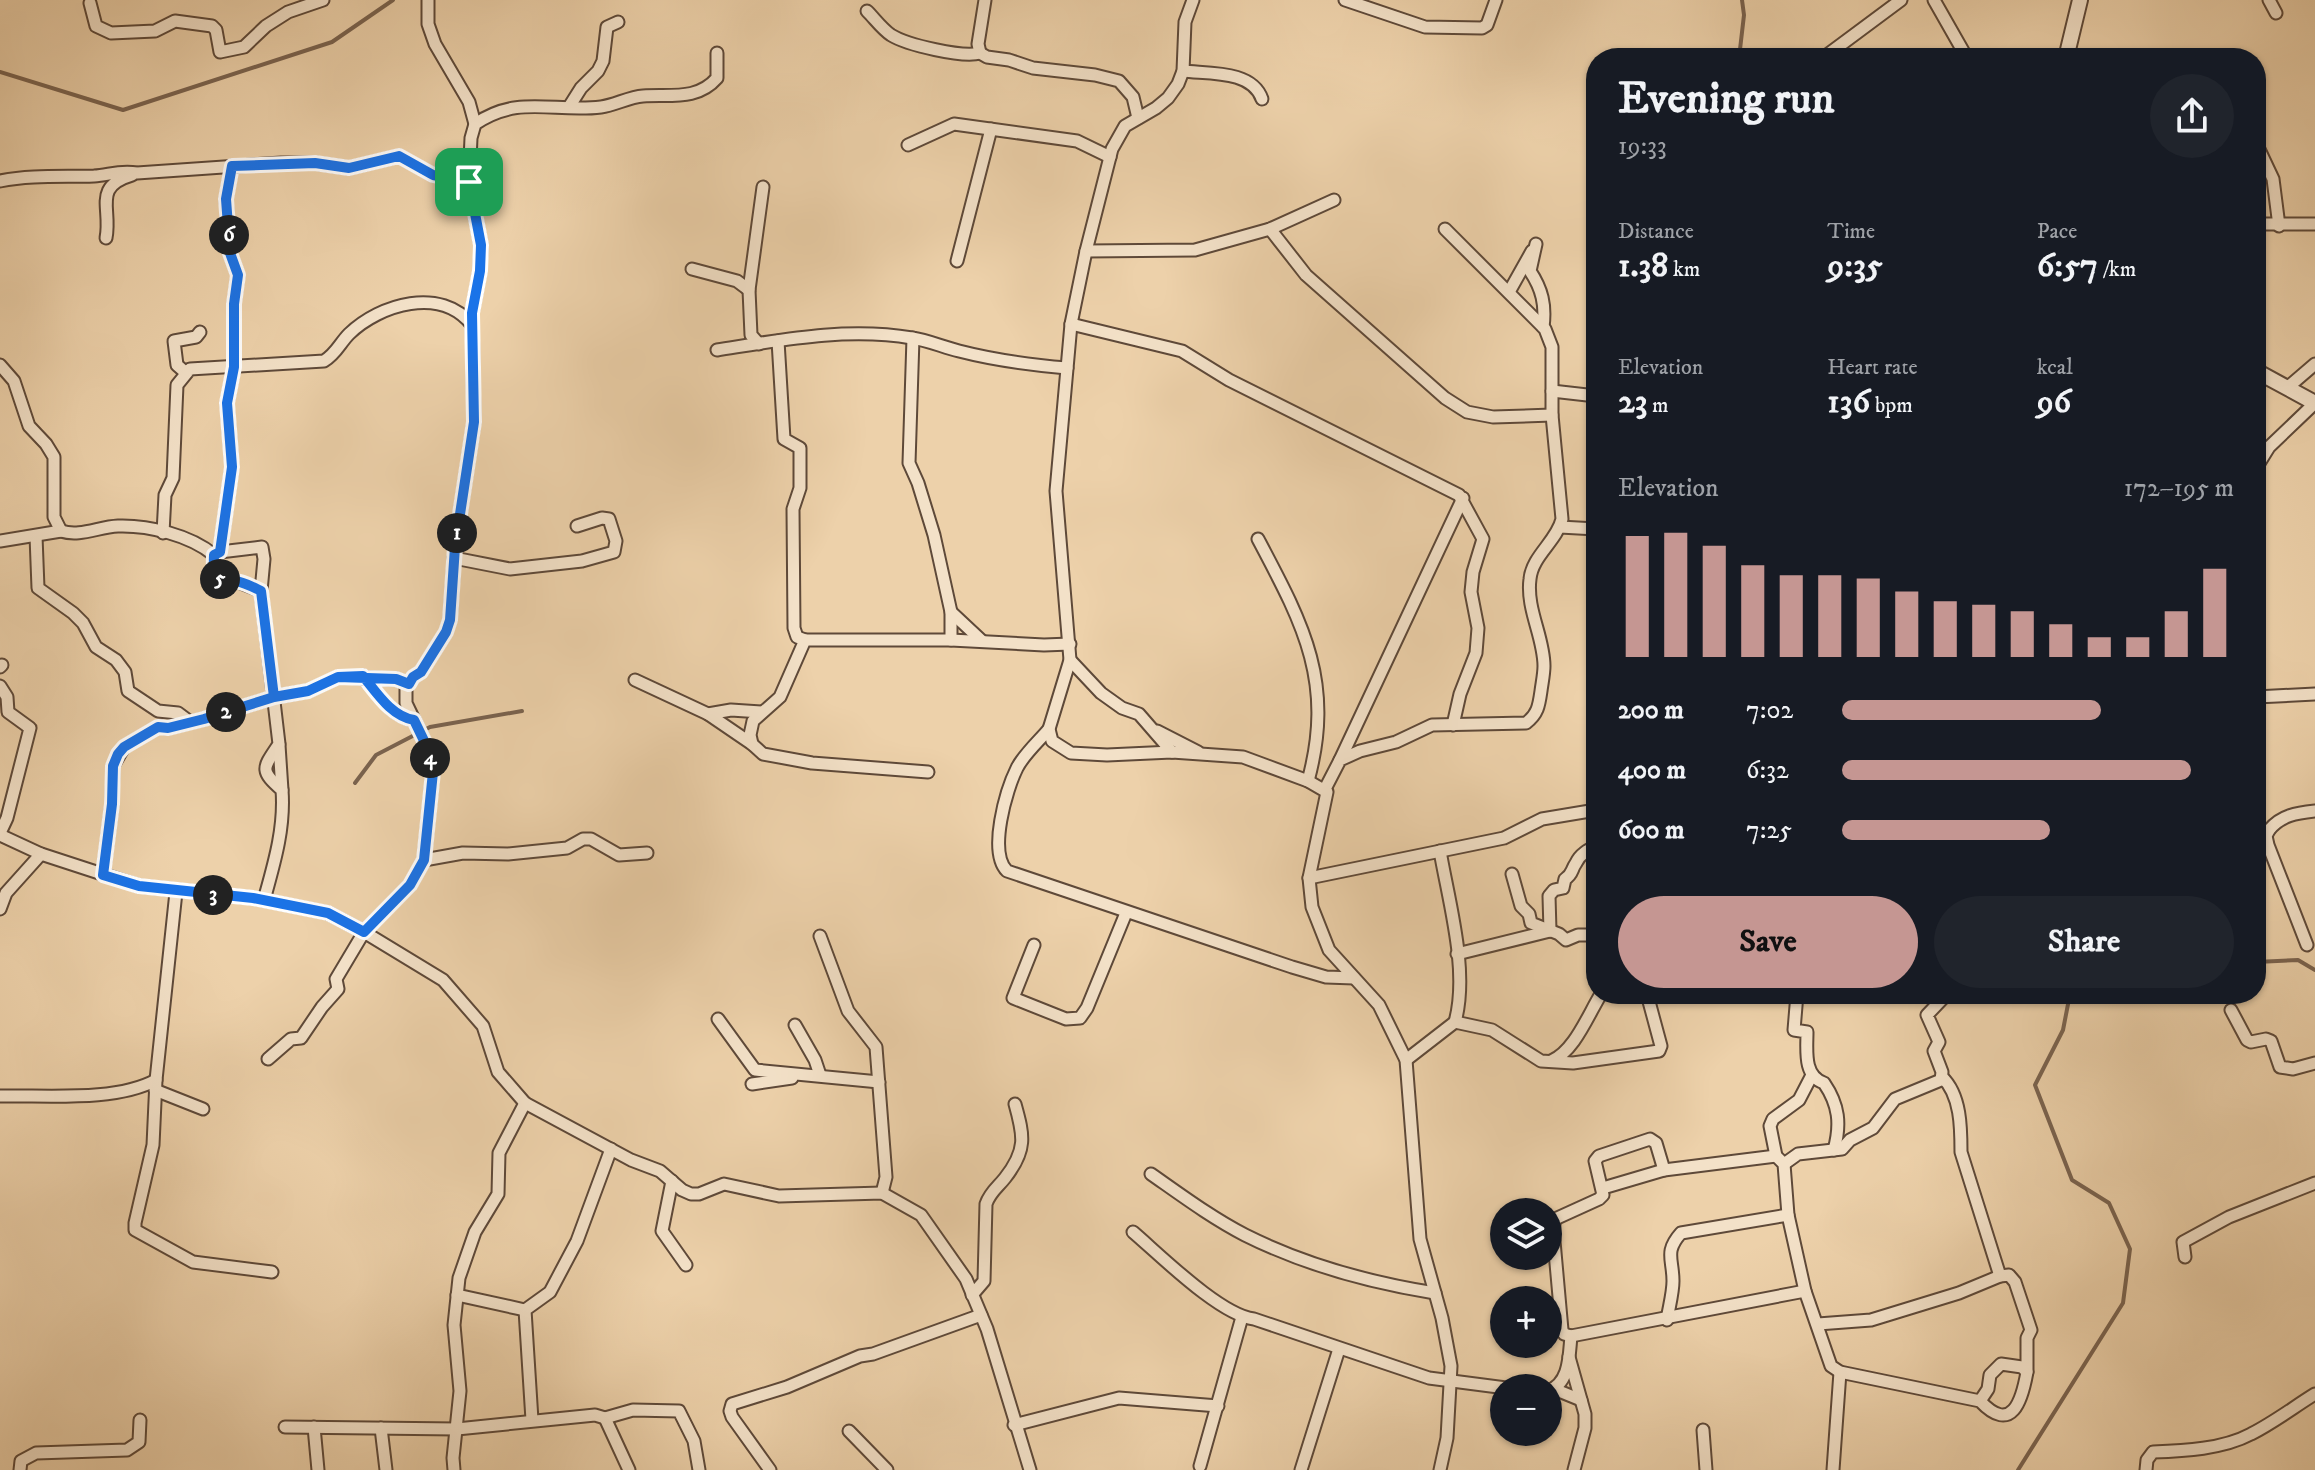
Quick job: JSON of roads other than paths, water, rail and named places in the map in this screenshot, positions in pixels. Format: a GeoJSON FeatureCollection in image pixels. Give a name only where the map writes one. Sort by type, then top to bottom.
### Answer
{"type":"FeatureCollection","features":[{"type":"Feature","properties":{"kind":"street"},"geometry":{"type":"LineString","coordinates":[[90,3],[96,26],[111,33],[155,31],[175,21],[212,26],[216,30],[220,52],[244,47],[266,26],[288,12],[323,0]]}},
{"type":"Feature","properties":{"kind":"street"},"geometry":{"type":"LineString","coordinates":[[268,1059],[291,1039],[301,1038],[338,989],[336,979],[364,932],[410,885],[424,860],[433,772],[428,749],[406,703],[409,684],[421,672],[450,620],[454,558],[474,422],[472,325],[481,245],[469,182],[471,138],[475,124],[469,102],[435,44],[428,24],[428,0]]}},
{"type":"Feature","properties":{"kind":"street"},"geometry":{"type":"LineString","coordinates":[[980,53],[978,44],[985,0]]}},
{"type":"Feature","properties":{"kind":"street"},"geometry":{"type":"LineString","coordinates":[[1193,0],[1185,22],[1183,71],[1178,84],[1168,98],[1125,126],[1110,157],[1086,251],[1071,324],[1056,491],[1070,660],[1049,729],[1018,766],[1004,802],[999,853],[1001,865],[1007,871],[1126,913],[1326,977],[1354,978]]}},
{"type":"Feature","properties":{"kind":"street"},"geometry":{"type":"LineString","coordinates":[[1345,0],[1425,27],[1482,28],[1487,25],[1496,0]]}},
{"type":"Feature","properties":{"kind":"street"},"geometry":{"type":"LineString","coordinates":[[1836,48],[1901,0]]}},
{"type":"Feature","properties":{"kind":"street"},"geometry":{"type":"LineString","coordinates":[[1934,0],[1961,48]]}},
{"type":"Feature","properties":{"kind":"street"},"geometry":{"type":"LineString","coordinates":[[2068,48],[2080,0]]}},
{"type":"Feature","properties":{"kind":"street"},"geometry":{"type":"LineString","coordinates":[[2269,0],[2276,13]]}},
{"type":"Feature","properties":{"kind":"street"},"geometry":{"type":"LineString","coordinates":[[867,11],[892,35],[912,43],[970,56],[980,53],[1033,68],[1119,81],[1133,97],[1138,118]]}},
{"type":"Feature","properties":{"kind":"street"},"geometry":{"type":"LineString","coordinates":[[569,107],[603,61],[605,30],[618,22]]}},
{"type":"Feature","properties":{"kind":"street"},"geometry":{"type":"LineString","coordinates":[[475,124],[507,109],[532,105],[598,107],[641,96],[683,96],[707,88],[717,78],[717,53]]}},
{"type":"Feature","properties":{"kind":"street"},"geometry":{"type":"LineString","coordinates":[[1183,71],[1250,81],[1259,90],[1262,99]]}},
{"type":"Feature","properties":{"kind":"street"},"geometry":{"type":"LineString","coordinates":[[908,145],[954,124],[1077,141],[1110,157]]}},
{"type":"Feature","properties":{"kind":"street"},"geometry":{"type":"LineString","coordinates":[[957,261],[991,129]]}},
{"type":"Feature","properties":{"kind":"street"},"geometry":{"type":"LineString","coordinates":[[106,238],[105,200],[108,190],[122,178],[137,173],[304,163],[349,168],[399,156],[433,175],[469,182]]}},
{"type":"Feature","properties":{"kind":"street"},"geometry":{"type":"LineString","coordinates":[[2266,164],[2273,179],[2279,226]]}},
{"type":"Feature","properties":{"kind":"street"},"geometry":{"type":"LineString","coordinates":[[232,166],[226,199],[230,253],[238,275],[234,304],[234,367],[227,403],[232,467],[217,553],[217,577],[261,591]]}},
{"type":"Feature","properties":{"kind":"street"},"geometry":{"type":"LineString","coordinates":[[0,181],[97,176],[123,170],[137,173]]}},
{"type":"Feature","properties":{"kind":"street"},"geometry":{"type":"LineString","coordinates":[[759,344],[751,335],[749,290],[763,187]]}},
{"type":"Feature","properties":{"kind":"street"},"geometry":{"type":"LineString","coordinates":[[1086,251],[1195,250],[1270,229],[1334,200]]}},
{"type":"Feature","properties":{"kind":"street"},"geometry":{"type":"LineString","coordinates":[[2266,225],[2315,224]]}},
{"type":"Feature","properties":{"kind":"street"},"geometry":{"type":"LineString","coordinates":[[1270,229],[1306,275],[1445,398],[1467,412],[1493,417],[1552,415]]}},
{"type":"Feature","properties":{"kind":"street"},"geometry":{"type":"LineString","coordinates":[[1340,760],[1360,751],[1396,742],[1432,725],[1526,723],[1535,717],[1539,707],[1544,664],[1531,599],[1530,574],[1562,519],[1552,415],[1552,347],[1543,327],[1445,229]]}},
{"type":"Feature","properties":{"kind":"street"},"geometry":{"type":"LineString","coordinates":[[1509,292],[1536,244],[1530,271],[1541,287],[1545,312],[1543,327]]}},
{"type":"Feature","properties":{"kind":"street"},"geometry":{"type":"LineString","coordinates":[[692,269],[737,281],[749,290]]}},
{"type":"Feature","properties":{"kind":"street"},"geometry":{"type":"LineString","coordinates":[[163,533],[165,495],[173,478],[177,385],[185,372],[190,369],[324,361],[338,350],[348,335],[369,319],[387,308],[406,304],[451,307],[464,314],[472,325]]}},
{"type":"Feature","properties":{"kind":"street"},"geometry":{"type":"LineString","coordinates":[[1071,324],[1182,351],[1229,380],[1463,498],[1483,539],[1473,572],[1471,592],[1478,628],[1476,653],[1460,694],[1453,725]]}},
{"type":"Feature","properties":{"kind":"street"},"geometry":{"type":"LineString","coordinates":[[185,372],[177,365],[174,341],[196,337],[200,332]]}},
{"type":"Feature","properties":{"kind":"street"},"geometry":{"type":"LineString","coordinates":[[717,350],[857,333],[913,338],[999,359],[1067,368]]}},
{"type":"Feature","properties":{"kind":"street"},"geometry":{"type":"LineString","coordinates":[[913,338],[909,463],[934,535],[951,612],[951,640]]}},
{"type":"Feature","properties":{"kind":"street"},"geometry":{"type":"LineString","coordinates":[[778,341],[784,439],[800,448],[800,488],[793,509],[794,628],[797,637],[805,640],[1070,644]]}},
{"type":"Feature","properties":{"kind":"street"},"geometry":{"type":"LineString","coordinates":[[2287,388],[2315,364]]}},
{"type":"Feature","properties":{"kind":"street"},"geometry":{"type":"LineString","coordinates":[[0,365],[14,381],[29,426],[54,457],[54,517],[61,531]]}},
{"type":"Feature","properties":{"kind":"street"},"geometry":{"type":"LineString","coordinates":[[2266,376],[2315,403],[2266,452]]}},
{"type":"Feature","properties":{"kind":"street"},"geometry":{"type":"LineString","coordinates":[[1552,391],[1586,395]]}},
{"type":"Feature","properties":{"kind":"street"},"geometry":{"type":"LineString","coordinates":[[1440,1470],[1447,1438],[1451,1366],[1420,1239],[1406,1060],[1379,1005],[1329,950],[1312,907],[1309,878],[1327,796],[1325,789],[1463,498]]}},
{"type":"Feature","properties":{"kind":"street"},"geometry":{"type":"LineString","coordinates":[[454,558],[510,569],[582,561],[614,552],[616,541],[609,519],[602,518],[577,526]]}},
{"type":"Feature","properties":{"kind":"street"},"geometry":{"type":"LineString","coordinates":[[0,541],[61,531],[84,533],[116,526],[142,527],[217,553],[262,547],[261,591],[284,808],[279,843],[264,900]]}},
{"type":"Feature","properties":{"kind":"street"},"geometry":{"type":"LineString","coordinates":[[1560,527],[1586,528]]}},
{"type":"Feature","properties":{"kind":"street"},"geometry":{"type":"LineString","coordinates":[[36,536],[38,588],[73,613],[83,623],[96,647],[116,660],[125,672],[128,691],[158,711],[178,713],[190,722]]}},
{"type":"Feature","properties":{"kind":"street"},"geometry":{"type":"LineString","coordinates":[[1258,539],[1300,618],[1310,651],[1319,716],[1317,746],[1308,781]]}},
{"type":"Feature","properties":{"kind":"street"},"geometry":{"type":"LineString","coordinates":[[951,612],[982,641]]}},
{"type":"Feature","properties":{"kind":"street"},"geometry":{"type":"LineString","coordinates":[[752,744],[753,721],[780,697],[805,640]]}},
{"type":"Feature","properties":{"kind":"street"},"geometry":{"type":"LineString","coordinates":[[1070,660],[1101,693],[1122,708],[1139,714],[1172,752]]}},
{"type":"Feature","properties":{"kind":"street"},"geometry":{"type":"LineString","coordinates":[[363,676],[387,706],[414,720]]}},
{"type":"Feature","properties":{"kind":"street"},"geometry":{"type":"LineString","coordinates":[[103,875],[112,804],[110,783],[118,754],[124,747],[158,727],[168,728],[274,697],[308,691],[338,677],[396,679],[409,684]]}},
{"type":"Feature","properties":{"kind":"street"},"geometry":{"type":"LineString","coordinates":[[635,680],[708,714],[763,754],[812,763],[928,772]]}},
{"type":"Feature","properties":{"kind":"street"},"geometry":{"type":"LineString","coordinates":[[0,686],[7,697],[8,712],[30,728],[0,834],[41,854],[139,886],[264,900],[328,913],[443,980],[483,1026],[498,1072],[525,1103],[660,1171],[691,1194],[724,1184],[779,1196],[882,1193],[921,1215],[966,1279],[981,1315],[1030,1470]]}},
{"type":"Feature","properties":{"kind":"street"},"geometry":{"type":"LineString","coordinates":[[2266,696],[2315,694]]}},
{"type":"Feature","properties":{"kind":"street"},"geometry":{"type":"LineString","coordinates":[[708,714],[731,710],[761,712]]}},
{"type":"Feature","properties":{"kind":"street"},"geometry":{"type":"LineString","coordinates":[[1049,729],[1052,741],[1071,753],[1172,752],[1243,757],[1325,789]]}},
{"type":"Feature","properties":{"kind":"street"},"geometry":{"type":"LineString","coordinates":[[1156,731],[1201,754]]}},
{"type":"Feature","properties":{"kind":"street"},"geometry":{"type":"LineString","coordinates":[[2266,829],[2294,813],[2315,811]]}},
{"type":"Feature","properties":{"kind":"street"},"geometry":{"type":"LineString","coordinates":[[1309,878],[1504,838],[1542,819],[1586,812]]}},
{"type":"Feature","properties":{"kind":"street"},"geometry":{"type":"LineString","coordinates":[[2266,836],[2307,945]]}},
{"type":"Feature","properties":{"kind":"street"},"geometry":{"type":"LineString","coordinates":[[424,860],[463,853],[508,854],[567,848],[583,839],[591,839],[619,855],[647,853]]}},
{"type":"Feature","properties":{"kind":"street"},"geometry":{"type":"LineString","coordinates":[[1406,1060],[1455,1022],[1460,996],[1457,954],[1440,851]]}},
{"type":"Feature","properties":{"kind":"street"},"geometry":{"type":"LineString","coordinates":[[0,907],[6,893],[41,854]]}},
{"type":"Feature","properties":{"kind":"street"},"geometry":{"type":"LineString","coordinates":[[1550,931],[1549,896],[1554,890],[1563,888],[1576,861],[1586,854]]}},
{"type":"Feature","properties":{"kind":"street"},"geometry":{"type":"LineString","coordinates":[[1512,874],[1521,906],[1529,914],[1531,923],[1566,940],[1586,935]]}},
{"type":"Feature","properties":{"kind":"street"},"geometry":{"type":"LineString","coordinates":[[176,892],[156,1085],[153,1145],[135,1230],[193,1262],[272,1272]]}},
{"type":"Feature","properties":{"kind":"street"},"geometry":{"type":"LineString","coordinates":[[1034,945],[1013,998],[1066,1019],[1080,1018],[1126,913]]}},
{"type":"Feature","properties":{"kind":"street"},"geometry":{"type":"LineString","coordinates":[[1457,954],[1550,931]]}},
{"type":"Feature","properties":{"kind":"street"},"geometry":{"type":"LineString","coordinates":[[820,936],[848,1011],[876,1047],[886,1177],[882,1193]]}},
{"type":"Feature","properties":{"kind":"street"},"geometry":{"type":"LineString","coordinates":[[1550,1062],[1559,1058],[1570,1045],[1595,1004]]}},
{"type":"Feature","properties":{"kind":"street"},"geometry":{"type":"LineString","coordinates":[[1455,1022],[1492,1030],[1541,1061],[1573,1063],[1659,1051],[1661,1046],[1650,1004]]}},
{"type":"Feature","properties":{"kind":"street"},"geometry":{"type":"LineString","coordinates":[[1796,1004],[1794,1030],[1807,1032],[1807,1061],[1812,1075],[1824,1083],[1835,1099],[1840,1125],[1834,1150]]}},
{"type":"Feature","properties":{"kind":"street"},"geometry":{"type":"LineString","coordinates":[[1937,1004],[1927,1015],[1939,1042],[1934,1051],[1942,1077],[1952,1086],[1963,1136],[1961,1152],[2000,1276]]}},
{"type":"Feature","properties":{"kind":"street"},"geometry":{"type":"LineString","coordinates":[[2231,1010],[2247,1040],[2271,1041],[2280,1067],[2293,1069],[2315,1063]]}},
{"type":"Feature","properties":{"kind":"street"},"geometry":{"type":"LineString","coordinates":[[718,1019],[755,1070],[879,1082]]}},
{"type":"Feature","properties":{"kind":"street"},"geometry":{"type":"LineString","coordinates":[[795,1025],[815,1060],[814,1074]]}},
{"type":"Feature","properties":{"kind":"street"},"geometry":{"type":"LineString","coordinates":[[752,1084],[814,1074]]}},
{"type":"Feature","properties":{"kind":"street"},"geometry":{"type":"LineString","coordinates":[[1812,1075],[1799,1100],[1771,1123],[1805,1291],[1831,1366],[1840,1372],[1980,1401],[1989,1411],[2001,1414],[2015,1410],[2022,1399],[2027,1372],[2027,1338],[2031,1330],[2015,1282],[2009,1275],[1871,1320],[1818,1324]]}},
{"type":"Feature","properties":{"kind":"street"},"geometry":{"type":"LineString","coordinates":[[1603,1188],[1664,1170],[1780,1160],[1798,1154],[1842,1149],[1850,1140],[1869,1132],[1895,1099],[1938,1082],[1942,1077]]}},
{"type":"Feature","properties":{"kind":"street"},"geometry":{"type":"LineString","coordinates":[[0,1096],[114,1094],[156,1085],[203,1109]]}},
{"type":"Feature","properties":{"kind":"street"},"geometry":{"type":"LineString","coordinates":[[454,1470],[460,1391],[454,1325],[459,1278],[475,1232],[498,1194],[499,1153],[525,1103]]}},
{"type":"Feature","properties":{"kind":"street"},"geometry":{"type":"LineString","coordinates":[[972,1295],[984,1281],[986,1204],[989,1195],[1013,1166],[1024,1142],[1015,1104]]}},
{"type":"Feature","properties":{"kind":"street"},"geometry":{"type":"LineString","coordinates":[[1664,1170],[1656,1143],[1650,1139],[1599,1156],[1595,1161],[1603,1188],[1599,1199],[1555,1219],[1553,1225],[1564,1334],[1571,1336],[1667,1320],[1805,1291]]}},
{"type":"Feature","properties":{"kind":"street"},"geometry":{"type":"LineString","coordinates":[[457,1295],[525,1310],[550,1292],[577,1241],[611,1149]]}},
{"type":"Feature","properties":{"kind":"street"},"geometry":{"type":"LineString","coordinates":[[1151,1174],[1245,1235],[1337,1270],[1435,1293]]}},
{"type":"Feature","properties":{"kind":"street"},"geometry":{"type":"LineString","coordinates":[[672,1181],[662,1231],[686,1265]]}},
{"type":"Feature","properties":{"kind":"street"},"geometry":{"type":"LineString","coordinates":[[2185,1257],[2183,1242],[2229,1217],[2315,1183]]}},
{"type":"Feature","properties":{"kind":"street"},"geometry":{"type":"LineString","coordinates":[[1667,1320],[1673,1281],[1669,1257],[1672,1242],[1681,1233],[1788,1215]]}},
{"type":"Feature","properties":{"kind":"street"},"geometry":{"type":"LineString","coordinates":[[1133,1232],[1213,1299],[1242,1317],[1429,1378],[1490,1386]]}},
{"type":"Feature","properties":{"kind":"street"},"geometry":{"type":"LineString","coordinates":[[525,1310],[532,1420]]}},
{"type":"Feature","properties":{"kind":"street"},"geometry":{"type":"LineString","coordinates":[[770,1470],[732,1417],[732,1404],[787,1387],[860,1356],[981,1315]]}},
{"type":"Feature","properties":{"kind":"street"},"geometry":{"type":"LineString","coordinates":[[1200,1466],[1242,1317]]}},
{"type":"Feature","properties":{"kind":"street"},"geometry":{"type":"LineString","coordinates":[[1562,1378],[1567,1372],[1571,1336]]}},
{"type":"Feature","properties":{"kind":"street"},"geometry":{"type":"LineString","coordinates":[[1301,1470],[1339,1349]]}},
{"type":"Feature","properties":{"kind":"street"},"geometry":{"type":"LineString","coordinates":[[1569,1357],[1585,1414],[1585,1428],[1574,1470]]}},
{"type":"Feature","properties":{"kind":"street"},"geometry":{"type":"LineString","coordinates":[[1980,1401],[1988,1389],[1990,1375],[2001,1364],[2022,1367],[2027,1372]]}},
{"type":"Feature","properties":{"kind":"street"},"geometry":{"type":"LineString","coordinates":[[1833,1470],[1840,1372]]}},
{"type":"Feature","properties":{"kind":"street"},"geometry":{"type":"LineString","coordinates":[[1562,1394],[1581,1400]]}},
{"type":"Feature","properties":{"kind":"street"},"geometry":{"type":"LineString","coordinates":[[2146,1470],[2147,1460],[2153,1452],[2199,1448],[2250,1435],[2315,1394]]}},
{"type":"Feature","properties":{"kind":"street"},"geometry":{"type":"LineString","coordinates":[[1014,1425],[1119,1398],[1218,1406]]}},
{"type":"Feature","properties":{"kind":"street"},"geometry":{"type":"LineString","coordinates":[[285,1427],[457,1429],[595,1415],[605,1418],[633,1410],[681,1412],[694,1441],[699,1470]]}},
{"type":"Feature","properties":{"kind":"street"},"geometry":{"type":"LineString","coordinates":[[605,1418],[629,1470]]}},
{"type":"Feature","properties":{"kind":"street"},"geometry":{"type":"LineString","coordinates":[[20,1470],[21,1461],[36,1453],[127,1450],[139,1442],[140,1420]]}},
{"type":"Feature","properties":{"kind":"street"},"geometry":{"type":"LineString","coordinates":[[314,1427],[318,1470]]}},
{"type":"Feature","properties":{"kind":"street"},"geometry":{"type":"LineString","coordinates":[[381,1428],[386,1470]]}},
{"type":"Feature","properties":{"kind":"street"},"geometry":{"type":"LineString","coordinates":[[1703,1430],[1706,1470]]}},
{"type":"Feature","properties":{"kind":"street"},"geometry":{"type":"LineString","coordinates":[[849,1431],[887,1470]]}},
{"type":"Feature","properties":{"kind":"waterway"},"geometry":{"type":"LineString","coordinates":[[0,72],[123,110],[332,42],[393,0]]}},
{"type":"Feature","properties":{"kind":"waterway"},"geometry":{"type":"LineString","coordinates":[[1740,48],[1744,15],[1742,0]]}},
{"type":"Feature","properties":{"kind":"waterway"},"geometry":{"type":"LineString","coordinates":[[355,783],[376,755],[430,727],[522,711]]}},
{"type":"Feature","properties":{"kind":"waterway"},"geometry":{"type":"LineString","coordinates":[[2266,962],[2298,960],[2315,970]]}},
{"type":"Feature","properties":{"kind":"waterway"},"geometry":{"type":"LineString","coordinates":[[2018,1470],[2123,1303],[2130,1249],[2109,1203],[2072,1180],[2035,1085],[2063,1030],[2068,1004]]}}]}
